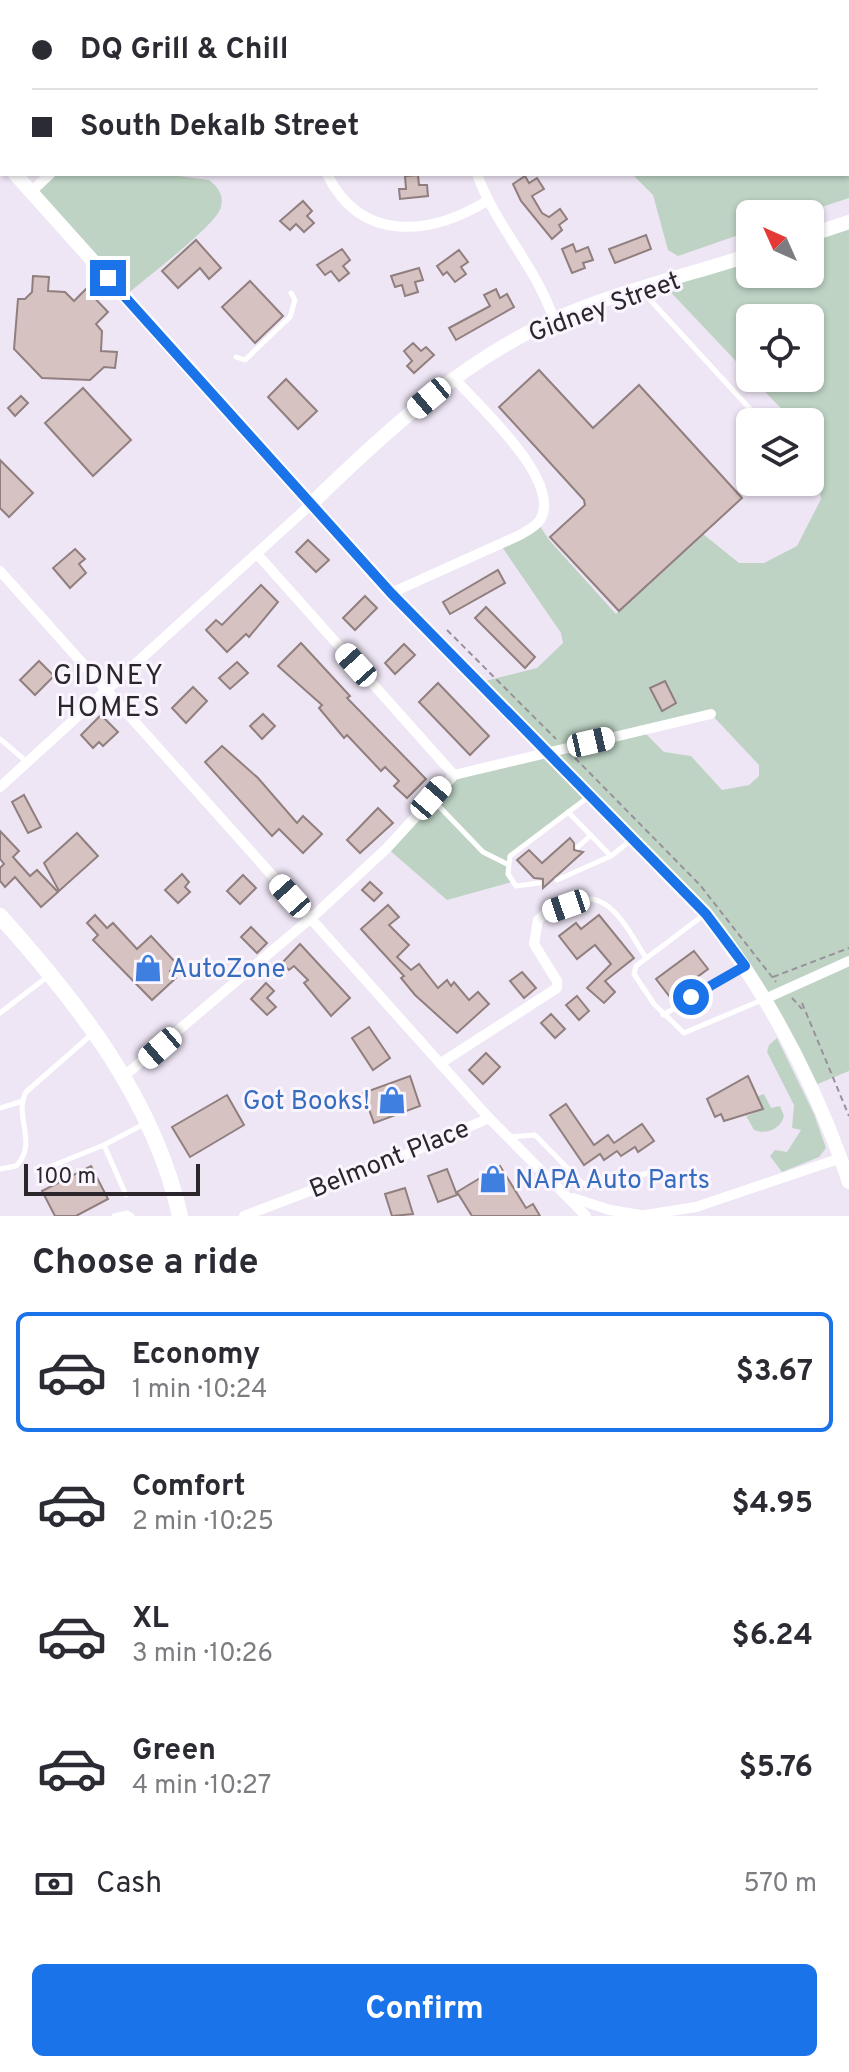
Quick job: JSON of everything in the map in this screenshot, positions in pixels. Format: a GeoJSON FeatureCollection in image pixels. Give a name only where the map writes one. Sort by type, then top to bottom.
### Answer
{"type":"FeatureCollection","features":[{"type":"Feature","properties":{"kind":"main road"},"geometry":{"type":"LineString","coordinates":[[17,176],[391,593],[634,837],[706,914],[767,998],[813,1086],[849,1182]]}},
{"type":"Feature","properties":{"kind":"main road"},"geometry":{"type":"LineString","coordinates":[[824,230],[849,222]]}},
{"type":"Feature","properties":{"kind":"main road","name":"Gidney Street"},"geometry":{"type":"LineString","coordinates":[[310,505],[454,378],[506,344],[554,320],[736,259]]}},
{"type":"Feature","properties":{"kind":"main road"},"geometry":{"type":"LineString","coordinates":[[0,916],[6,933],[51,974],[95,1032],[123,1077],[147,1123],[180,1216]]}},
{"type":"Feature","properties":{"kind":"street"},"geometry":{"type":"LineString","coordinates":[[31,192],[48,176]]}},
{"type":"Feature","properties":{"kind":"street"},"geometry":{"type":"LineString","coordinates":[[329,176],[351,204],[373,219],[397,228],[421,228],[444,223],[487,201]]}},
{"type":"Feature","properties":{"kind":"street"},"geometry":{"type":"LineString","coordinates":[[478,176],[487,201],[536,276],[554,320]]}},
{"type":"Feature","properties":{"kind":"street"},"geometry":{"type":"LineString","coordinates":[[391,593],[520,535],[538,523],[542,514],[540,489],[525,457],[454,378]]}},
{"type":"Feature","properties":{"kind":"street","name":"Gidney Street"},"geometry":{"type":"LineString","coordinates":[[0,787],[310,505]]}},
{"type":"Feature","properties":{"kind":"street"},"geometry":{"type":"LineString","coordinates":[[258,555],[454,775]]}},
{"type":"Feature","properties":{"kind":"street"},"geometry":{"type":"LineString","coordinates":[[0,571],[489,1118],[586,1216]]}},
{"type":"Feature","properties":{"kind":"street"},"geometry":{"type":"LineString","coordinates":[[123,1077],[310,918],[387,848],[454,775],[711,714]]}},
{"type":"Feature","properties":{"kind":"street"},"geometry":{"type":"LineString","coordinates":[[441,1063],[557,988],[557,981],[534,944],[538,920],[546,913]]}},
{"type":"Feature","properties":{"kind":"street"},"geometry":{"type":"LineString","coordinates":[[767,998],[849,961]]}},
{"type":"Feature","properties":{"kind":"street","name":"Belmont Place"},"geometry":{"type":"LineString","coordinates":[[244,1216],[405,1155],[489,1118]]}},
{"type":"Feature","properties":{"kind":"street"},"geometry":{"type":"LineString","coordinates":[[569,1197],[640,1216],[658,1214],[696,1207],[841,1158]]}},
{"type":"Feature","properties":{"kind":"lane"},"geometry":{"type":"LineString","coordinates":[[641,290],[749,408]]}},
{"type":"Feature","properties":{"kind":"lane"},"geometry":{"type":"LineString","coordinates":[[236,357],[245,360],[290,317],[295,300],[291,293]]}},
{"type":"Feature","properties":{"kind":"lane"},"geometry":{"type":"LineString","coordinates":[[0,739],[27,763]]}},
{"type":"Feature","properties":{"kind":"lane"},"geometry":{"type":"LineString","coordinates":[[539,883],[516,886],[508,874],[507,864],[514,852],[591,794]]}},
{"type":"Feature","properties":{"kind":"lane"},"geometry":{"type":"LineString","coordinates":[[431,798],[483,852],[507,864]]}},
{"type":"Feature","properties":{"kind":"lane"},"geometry":{"type":"LineString","coordinates":[[568,812],[611,856]]}},
{"type":"Feature","properties":{"kind":"lane"},"geometry":{"type":"LineString","coordinates":[[578,847],[591,835]]}},
{"type":"Feature","properties":{"kind":"lane"},"geometry":{"type":"LineString","coordinates":[[557,880],[611,856],[634,837]]}},
{"type":"Feature","properties":{"kind":"lane"},"geometry":{"type":"LineString","coordinates":[[546,913],[586,899],[597,901],[610,909],[646,958]]}},
{"type":"Feature","properties":{"kind":"lane"},"geometry":{"type":"LineString","coordinates":[[706,914],[636,966],[634,974],[663,1015],[684,1033],[767,998]]}},
{"type":"Feature","properties":{"kind":"lane"},"geometry":{"type":"LineString","coordinates":[[663,1015],[745,966]]}},
{"type":"Feature","properties":{"kind":"lane"},"geometry":{"type":"LineString","coordinates":[[0,1013],[51,974]]}},
{"type":"Feature","properties":{"kind":"lane"},"geometry":{"type":"LineString","coordinates":[[0,1108],[23,1101],[41,1077],[95,1032]]}},
{"type":"Feature","properties":{"kind":"lane"},"geometry":{"type":"LineString","coordinates":[[0,1169],[16,1166],[28,1147],[23,1101]]}},
{"type":"Feature","properties":{"kind":"lane"},"geometry":{"type":"LineString","coordinates":[[44,1169],[104,1145],[147,1123]]}},
{"type":"Feature","properties":{"kind":"lane"},"geometry":{"type":"LineString","coordinates":[[507,1137],[535,1135],[582,1183],[593,1185],[649,1173]]}},
{"type":"Feature","properties":{"kind":"lane"},"geometry":{"type":"LineString","coordinates":[[104,1145],[126,1195]]}},
{"type":"Feature","properties":{"kind":"lane"},"geometry":{"type":"LineString","coordinates":[[559,1189],[571,1173]]}},
{"type":"Feature","properties":{"kind":"lane"},"geometry":{"type":"LineString","coordinates":[[114,1216],[127,1213],[132,1216]]}},
{"type":"Feature","properties":{"kind":"path"},"geometry":{"type":"LineString","coordinates":[[772,977],[849,948]]}},
{"type":"Feature","properties":{"kind":"path"},"geometry":{"type":"LineString","coordinates":[[802,1003],[849,1116]]}},
{"type":"Feature","properties":{"kind":"green space"},"geometry":{"type":"Polygon","coordinates":[[[48,176],[178,176],[209,180],[222,199],[221,207],[207,226],[125,296],[31,192],[48,176]]]}},
{"type":"Feature","properties":{"kind":"green space"},"geometry":{"type":"Polygon","coordinates":[[[634,176],[849,176],[849,198],[824,206],[824,200],[736,200],[736,236],[678,256],[668,250],[653,195],[634,176]]]}},
{"type":"Feature","properties":{"kind":"green space"},"geometry":{"type":"Polygon","coordinates":[[[849,222],[849,1071],[813,1086],[736,952],[592,795],[513,852],[507,864],[512,882],[447,900],[387,848],[454,775],[549,752],[481,682],[537,668],[563,643],[561,633],[500,544],[538,523],[549,540],[616,614],[703,534],[739,563],[764,563],[797,546],[821,496],[824,496],[824,408],[781,408],[765,392],[824,392],[824,304],[736,304],[736,361],[662,283],[736,259],[736,288],[824,288],[824,230],[849,222]],[[711,714],[643,731],[664,752],[691,756],[722,790],[749,785],[759,776],[759,765],[711,714]]]}},
{"type":"Feature","properties":{"kind":"green space"},"geometry":{"type":"Polygon","coordinates":[[[777,1038],[814,1114],[826,1148],[819,1157],[782,1172],[770,1156],[775,1150],[787,1152],[801,1130],[792,1128],[794,1105],[767,1052],[769,1045],[777,1038]]]}},
{"type":"Feature","properties":{"kind":"green space"},"geometry":{"type":"Polygon","coordinates":[[[764,1094],[771,1108],[780,1106],[784,1116],[776,1127],[763,1132],[754,1130],[744,1112],[747,1116],[763,1109],[758,1096],[764,1094]]]}},
{"type":"Feature","properties":{"kind":"building"},"geometry":{"type":"Polygon","coordinates":[[[405,176],[418,176],[419,185],[427,185],[428,196],[400,199],[399,189],[406,189],[405,176]]]}},
{"type":"Feature","properties":{"kind":"building"},"geometry":{"type":"Polygon","coordinates":[[[525,176],[529,183],[537,178],[544,189],[532,196],[542,213],[549,217],[560,209],[567,219],[559,225],[562,230],[552,239],[521,201],[513,184],[525,176]]]}},
{"type":"Feature","properties":{"kind":"building"},"geometry":{"type":"Polygon","coordinates":[[[303,201],[312,211],[307,216],[314,223],[304,232],[296,224],[290,230],[280,221],[303,201]]]}},
{"type":"Feature","properties":{"kind":"building"},"geometry":{"type":"Polygon","coordinates":[[[646,235],[651,249],[615,263],[609,249],[646,235]]]}},
{"type":"Feature","properties":{"kind":"building"},"geometry":{"type":"Polygon","coordinates":[[[196,240],[221,268],[209,279],[200,268],[178,288],[162,271],[196,240]]]}},
{"type":"Feature","properties":{"kind":"building"},"geometry":{"type":"Polygon","coordinates":[[[573,244],[576,252],[588,247],[593,260],[583,263],[585,268],[572,273],[562,249],[573,244]]]}},
{"type":"Feature","properties":{"kind":"building"},"geometry":{"type":"Polygon","coordinates":[[[342,249],[350,260],[343,266],[349,273],[339,281],[331,271],[325,275],[317,265],[342,249]]]}},
{"type":"Feature","properties":{"kind":"building"},"geometry":{"type":"Polygon","coordinates":[[[459,250],[468,262],[461,267],[466,274],[455,282],[447,272],[443,275],[437,266],[459,250]]]}},
{"type":"Feature","properties":{"kind":"building"},"geometry":{"type":"Polygon","coordinates":[[[419,268],[423,280],[415,282],[418,292],[405,296],[402,285],[395,287],[391,276],[419,268]]]}},
{"type":"Feature","properties":{"kind":"building"},"geometry":{"type":"Polygon","coordinates":[[[33,276],[49,277],[48,291],[65,292],[74,301],[86,289],[108,312],[96,324],[102,331],[101,351],[117,352],[115,368],[104,367],[90,380],[42,378],[14,349],[18,299],[25,299],[32,292],[33,276]]]}},
{"type":"Feature","properties":{"kind":"building"},"geometry":{"type":"Polygon","coordinates":[[[250,281],[283,316],[255,343],[222,307],[250,281]]]}},
{"type":"Feature","properties":{"kind":"building"},"geometry":{"type":"Polygon","coordinates":[[[496,289],[500,298],[507,294],[514,307],[456,340],[449,328],[490,306],[484,295],[496,289]]]}},
{"type":"Feature","properties":{"kind":"building"},"geometry":{"type":"Polygon","coordinates":[[[413,343],[421,351],[426,347],[434,355],[414,373],[407,366],[412,361],[404,351],[413,343]]]}},
{"type":"Feature","properties":{"kind":"building"},"geometry":{"type":"Polygon","coordinates":[[[539,370],[593,428],[639,385],[736,491],[736,496],[742,498],[619,611],[550,537],[585,505],[584,500],[499,407],[539,370]]]}},
{"type":"Feature","properties":{"kind":"building"},"geometry":{"type":"Polygon","coordinates":[[[286,379],[317,411],[298,429],[268,397],[286,379]]]}},
{"type":"Feature","properties":{"kind":"building"},"geometry":{"type":"Polygon","coordinates":[[[83,388],[131,440],[93,476],[45,423],[83,388]]]}},
{"type":"Feature","properties":{"kind":"building"},"geometry":{"type":"Polygon","coordinates":[[[21,396],[28,403],[15,416],[8,408],[21,396]]]}},
{"type":"Feature","properties":{"kind":"building"},"geometry":{"type":"Polygon","coordinates":[[[0,460],[33,493],[9,517],[0,508],[0,460]]]}},
{"type":"Feature","properties":{"kind":"building"},"geometry":{"type":"Polygon","coordinates":[[[308,540],[329,560],[316,572],[296,552],[308,540]]]}},
{"type":"Feature","properties":{"kind":"building"},"geometry":{"type":"Polygon","coordinates":[[[75,549],[85,559],[79,564],[86,573],[70,588],[53,568],[75,549]]]}},
{"type":"Feature","properties":{"kind":"building"},"geometry":{"type":"Polygon","coordinates":[[[498,570],[505,583],[450,614],[443,602],[498,570]]]}},
{"type":"Feature","properties":{"kind":"building"},"geometry":{"type":"Polygon","coordinates":[[[261,585],[278,602],[249,637],[246,634],[227,652],[206,630],[216,620],[222,625],[261,585]]]}},
{"type":"Feature","properties":{"kind":"building"},"geometry":{"type":"Polygon","coordinates":[[[365,596],[377,608],[355,630],[343,618],[365,596]]]}},
{"type":"Feature","properties":{"kind":"building"},"geometry":{"type":"Polygon","coordinates":[[[486,607],[535,657],[525,668],[475,618],[486,607]]]}},
{"type":"Feature","properties":{"kind":"building"},"geometry":{"type":"Polygon","coordinates":[[[301,643],[350,696],[347,698],[426,779],[407,798],[394,786],[399,781],[385,767],[381,771],[347,735],[344,738],[319,708],[322,705],[278,666],[301,643]]]}},
{"type":"Feature","properties":{"kind":"building"},"geometry":{"type":"Polygon","coordinates":[[[404,644],[415,655],[395,674],[385,663],[404,644]]]}},
{"type":"Feature","properties":{"kind":"building"},"geometry":{"type":"Polygon","coordinates":[[[39,661],[54,676],[35,695],[20,680],[39,661]]]}},
{"type":"Feature","properties":{"kind":"building"},"geometry":{"type":"Polygon","coordinates":[[[237,662],[248,673],[230,689],[219,678],[237,662]]]}},
{"type":"Feature","properties":{"kind":"building"},"geometry":{"type":"Polygon","coordinates":[[[665,681],[676,703],[662,711],[650,688],[665,681]]]}},
{"type":"Feature","properties":{"kind":"building"},"geometry":{"type":"Polygon","coordinates":[[[438,683],[489,736],[470,755],[419,702],[438,683]]]}},
{"type":"Feature","properties":{"kind":"building"},"geometry":{"type":"Polygon","coordinates":[[[193,687],[207,701],[186,723],[172,708],[193,687]]]}},
{"type":"Feature","properties":{"kind":"building"},"geometry":{"type":"Polygon","coordinates":[[[263,714],[275,726],[262,739],[250,726],[263,714]]]}},
{"type":"Feature","properties":{"kind":"building"},"geometry":{"type":"Polygon","coordinates":[[[101,715],[118,732],[103,746],[99,742],[93,748],[81,735],[101,715]]]}},
{"type":"Feature","properties":{"kind":"building"},"geometry":{"type":"Polygon","coordinates":[[[222,746],[258,778],[297,823],[303,816],[322,834],[303,853],[279,829],[272,836],[205,762],[222,746]]]}},
{"type":"Feature","properties":{"kind":"building"},"geometry":{"type":"Polygon","coordinates":[[[24,795],[41,827],[28,833],[12,802],[24,795]]]}},
{"type":"Feature","properties":{"kind":"building"},"geometry":{"type":"Polygon","coordinates":[[[378,808],[393,823],[360,853],[347,840],[378,808]]]}},
{"type":"Feature","properties":{"kind":"building"},"geometry":{"type":"Polygon","coordinates":[[[0,831],[19,851],[13,857],[30,876],[37,870],[58,892],[41,907],[15,877],[5,887],[0,881],[0,868],[4,864],[0,859],[0,831]]]}},
{"type":"Feature","properties":{"kind":"building"},"geometry":{"type":"Polygon","coordinates":[[[77,833],[98,856],[59,891],[44,863],[77,833]]]}},
{"type":"Feature","properties":{"kind":"building"},"geometry":{"type":"Polygon","coordinates":[[[570,838],[574,850],[583,852],[543,888],[543,879],[534,878],[517,860],[529,850],[542,863],[570,838]]]}},
{"type":"Feature","properties":{"kind":"building"},"geometry":{"type":"Polygon","coordinates":[[[182,874],[189,882],[185,887],[190,892],[178,903],[165,890],[182,874]]]}},
{"type":"Feature","properties":{"kind":"building"},"geometry":{"type":"Polygon","coordinates":[[[243,875],[256,888],[240,904],[227,891],[243,875]]]}},
{"type":"Feature","properties":{"kind":"building"},"geometry":{"type":"Polygon","coordinates":[[[370,882],[382,893],[374,901],[362,890],[370,882]]]}},
{"type":"Feature","properties":{"kind":"building"},"geometry":{"type":"Polygon","coordinates":[[[388,905],[399,917],[389,925],[409,945],[397,957],[411,970],[419,964],[438,988],[447,980],[451,986],[454,982],[469,1000],[478,992],[489,1004],[457,1033],[415,995],[401,978],[404,976],[361,929],[388,905]]]}},
{"type":"Feature","properties":{"kind":"building","name":"AutoZone"},"geometry":{"type":"Polygon","coordinates":[[[95,915],[107,928],[113,923],[137,949],[151,936],[178,965],[170,971],[176,978],[152,1000],[93,940],[98,935],[87,923],[95,915]]]}},
{"type":"Feature","properties":{"kind":"building"},"geometry":{"type":"Polygon","coordinates":[[[599,915],[634,958],[605,981],[615,992],[604,1003],[587,988],[611,964],[595,945],[577,959],[559,936],[576,923],[581,929],[599,915]]]}},
{"type":"Feature","properties":{"kind":"building"},"geometry":{"type":"Polygon","coordinates":[[[251,927],[267,943],[257,953],[241,937],[251,927]]]}},
{"type":"Feature","properties":{"kind":"building"},"geometry":{"type":"Polygon","coordinates":[[[300,944],[350,998],[331,1016],[304,983],[308,980],[294,966],[289,970],[282,963],[300,944]]]}},
{"type":"Feature","properties":{"kind":"building"},"geometry":{"type":"Polygon","coordinates":[[[694,951],[708,969],[670,997],[656,979],[694,951]]]}},
{"type":"Feature","properties":{"kind":"building"},"geometry":{"type":"Polygon","coordinates":[[[522,972],[536,988],[524,998],[510,981],[522,972]]]}},
{"type":"Feature","properties":{"kind":"building"},"geometry":{"type":"Polygon","coordinates":[[[266,983],[274,991],[267,998],[276,1007],[267,1015],[251,999],[266,983]]]}},
{"type":"Feature","properties":{"kind":"building"},"geometry":{"type":"Polygon","coordinates":[[[577,996],[589,1011],[579,1020],[566,1005],[577,996]]]}},
{"type":"Feature","properties":{"kind":"building"},"geometry":{"type":"Polygon","coordinates":[[[551,1014],[565,1029],[555,1038],[541,1023],[551,1014]]]}},
{"type":"Feature","properties":{"kind":"building"},"geometry":{"type":"Polygon","coordinates":[[[369,1027],[390,1058],[373,1070],[352,1038],[369,1027]]]}},
{"type":"Feature","properties":{"kind":"building"},"geometry":{"type":"Polygon","coordinates":[[[486,1053],[500,1067],[483,1084],[469,1070],[486,1053]]]}},
{"type":"Feature","properties":{"kind":"building","name":"Got Books!"},"geometry":{"type":"Polygon","coordinates":[[[410,1076],[420,1106],[374,1123],[363,1093],[410,1076]]]}},
{"type":"Feature","properties":{"kind":"building"},"geometry":{"type":"Polygon","coordinates":[[[748,1076],[763,1109],[724,1121],[721,1114],[715,1117],[707,1099],[748,1076]]]}},
{"type":"Feature","properties":{"kind":"building"},"geometry":{"type":"Polygon","coordinates":[[[227,1095],[244,1125],[190,1157],[172,1127],[227,1095]]]}},
{"type":"Feature","properties":{"kind":"building"},"geometry":{"type":"Polygon","coordinates":[[[566,1104],[594,1145],[608,1135],[614,1143],[642,1124],[654,1141],[638,1152],[635,1147],[621,1156],[617,1151],[604,1160],[600,1154],[584,1165],[550,1115],[566,1104]]]}},
{"type":"Feature","properties":{"kind":"building"},"geometry":{"type":"Polygon","coordinates":[[[91,1166],[108,1199],[76,1216],[55,1216],[42,1191],[91,1166]]]}},
{"type":"Feature","properties":{"kind":"building","name":"NAPA Auto Parts"},"geometry":{"type":"Polygon","coordinates":[[[500,1166],[526,1208],[533,1204],[540,1216],[472,1216],[457,1192],[500,1166]]]}},
{"type":"Feature","properties":{"kind":"building"},"geometry":{"type":"Polygon","coordinates":[[[447,1169],[457,1195],[438,1202],[428,1176],[447,1169]]]}},
{"type":"Feature","properties":{"kind":"building"},"geometry":{"type":"Polygon","coordinates":[[[405,1188],[413,1214],[392,1216],[385,1194],[405,1188]]]}},
{"type":"Feature","properties":{"kind":"place","name":"AutoZone"},"geometry":{"type":"Point","coordinates":[148,968]}},
{"type":"Feature","properties":{"kind":"place","name":"Got Books!"},"geometry":{"type":"Point","coordinates":[392,1100]}},
{"type":"Feature","properties":{"kind":"place","name":"NAPA Auto Parts"},"geometry":{"type":"Point","coordinates":[493,1179]}},
{"type":"Feature","properties":{"kind":"district","name":"GIDNEY HOMES"},"geometry":{"type":"Point","coordinates":[109,690]}},
{"type":"Feature","properties":{"kind":"route"},"geometry":{"type":"LineString","coordinates":[[108,278],[391,593],[706,914],[745,966],[691,997]]}}]}
